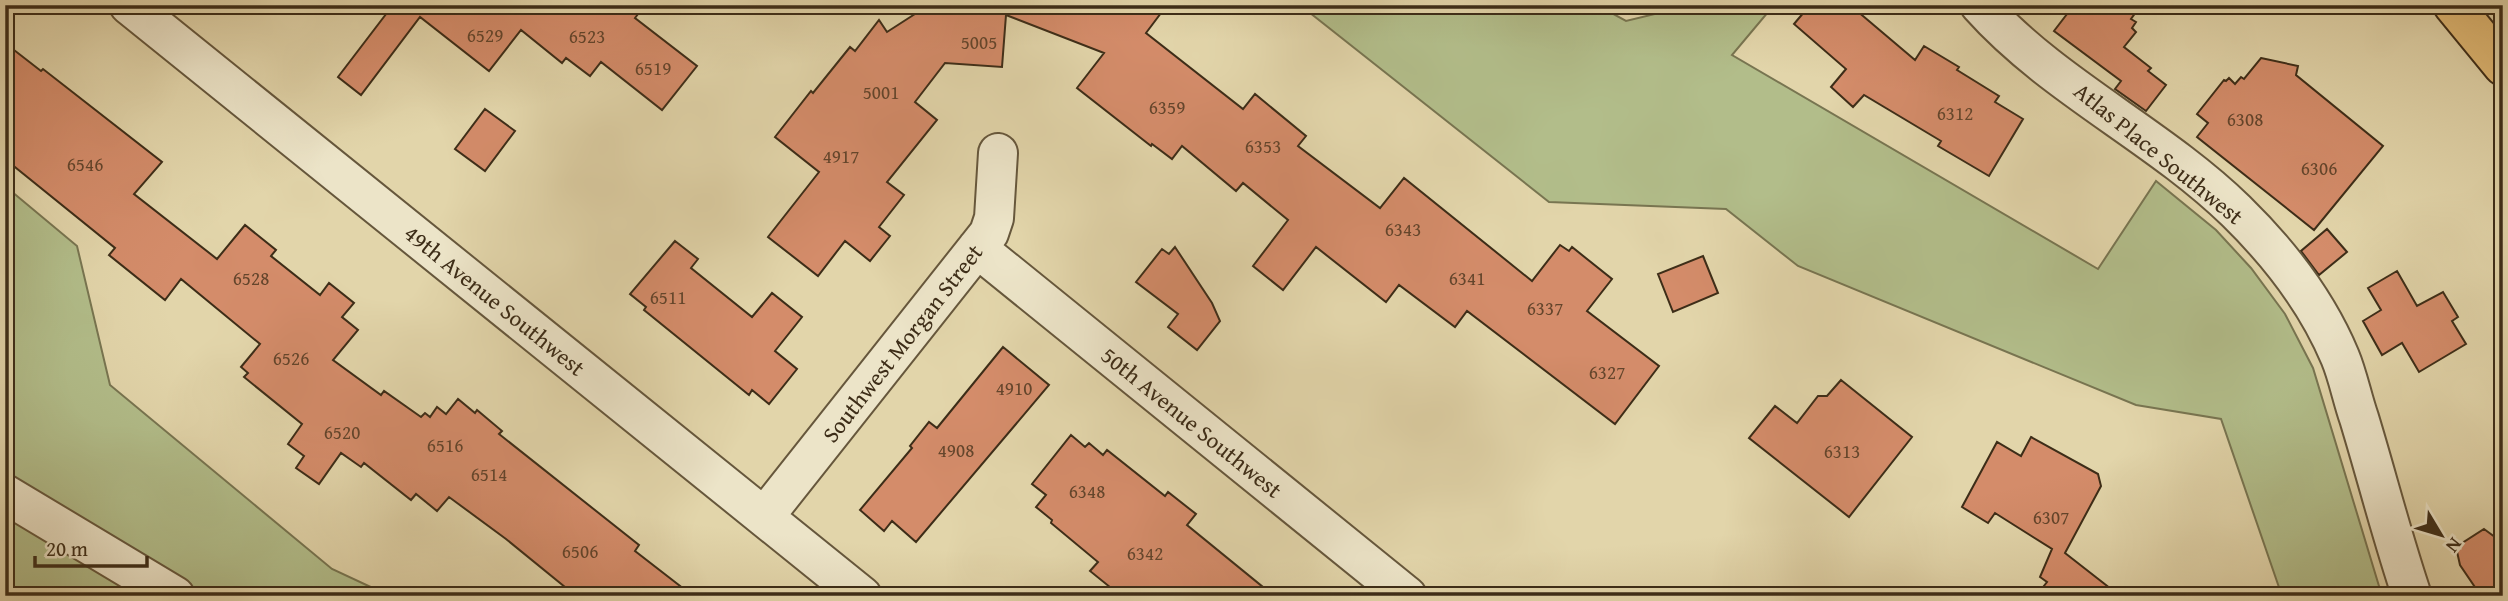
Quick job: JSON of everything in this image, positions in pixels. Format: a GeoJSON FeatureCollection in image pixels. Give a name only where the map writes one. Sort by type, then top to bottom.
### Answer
{"type":"FeatureCollection","features":[{"type":"Feature","properties":{"kind":"main road"},"geometry":{"type":"LineString","coordinates":[[2453,5],[2503,66]]}},
{"type":"Feature","properties":{"kind":"street","name":"49th Avenue Southwest"},"geometry":{"type":"LineString","coordinates":[[129,5],[862,596]]}},
{"type":"Feature","properties":{"kind":"street","name":"Atlas Place Southwest"},"geometry":{"type":"LineString","coordinates":[[1980,5],[1994,21],[2035,56],[2173,158],[2235,210],[2273,250],[2309,299],[2340,357],[2412,596]]}},
{"type":"Feature","properties":{"kind":"street","name":"Southwest Morgan Street"},"geometry":{"type":"LineString","coordinates":[[764,517],[989,233],[994,218],[998,153]]}},
{"type":"Feature","properties":{"kind":"street","name":"50th Avenue Southwest"},"geometry":{"type":"LineString","coordinates":[[977,248],[1407,596]]}},
{"type":"Feature","properties":{"kind":"street"},"geometry":{"type":"LineString","coordinates":[[5,494],[175,596]]}},
{"type":"Feature","properties":{"kind":"green space"},"geometry":{"type":"Polygon","coordinates":[[[1300,5],[1597,5],[1626,21],[1692,5],[1774,5],[1732,55],[2098,269],[2156,181],[2216,230],[2251,268],[2285,314],[2313,368],[2382,596],[2282,596],[2221,419],[2136,405],[1798,266],[1726,209],[1549,202],[1300,5]]]}},
{"type":"Feature","properties":{"kind":"green space"},"geometry":{"type":"Polygon","coordinates":[[[5,186],[77,246],[110,385],[332,569],[390,596],[5,596],[5,186]]]}},
{"type":"Feature","properties":{"kind":"building"},"geometry":{"type":"Polygon","coordinates":[[[393,5],[645,5],[635,18],[697,66],[662,110],[601,62],[590,76],[566,58],[562,63],[521,30],[489,71],[420,17],[361,95],[338,77],[393,5]]]}},
{"type":"Feature","properties":{"kind":"building"},"geometry":{"type":"Polygon","coordinates":[[[929,5],[1167,5],[1146,33],[1243,109],[1255,94],[1306,136],[1298,146],[1380,208],[1404,178],[1532,281],[1560,245],[1569,251],[1572,247],[1612,279],[1587,311],[1659,366],[1615,424],[1467,311],[1455,327],[1399,285],[1386,302],[1316,247],[1283,290],[1253,266],[1288,220],[1243,183],[1236,191],[1182,146],[1172,159],[1152,144],[1151,146],[1077,88],[1104,53],[1006,15],[1002,67],[945,63],[915,102],[937,120],[887,182],[904,195],[879,227],[890,236],[870,261],[845,241],[818,276],[768,237],[819,172],[775,137],[850,47],[855,51],[879,20],[887,32],[929,5]]]}},
{"type":"Feature","properties":{"kind":"building"},"geometry":{"type":"Polygon","coordinates":[[[1810,5],[1850,5],[1915,60],[1924,46],[1999,96],[1995,102],[2023,119],[1989,176],[1938,146],[1941,141],[1864,95],[1853,107],[1831,87],[1846,69],[1794,24],[1810,5]]]}},
{"type":"Feature","properties":{"kind":"building"},"geometry":{"type":"Polygon","coordinates":[[[2074,5],[2141,5],[2131,19],[2136,22],[2132,28],[2136,32],[2124,47],[2151,68],[2148,71],[2166,85],[2146,111],[2115,89],[2121,81],[2054,31],[2074,5]]]}},
{"type":"Feature","properties":{"kind":"building"},"geometry":{"type":"Polygon","coordinates":[[[5,43],[41,71],[43,69],[162,162],[134,194],[217,259],[245,225],[276,250],[271,256],[320,295],[329,283],[354,303],[342,317],[358,330],[333,360],[381,395],[384,391],[421,417],[425,413],[430,417],[437,407],[446,414],[458,399],[475,413],[477,410],[502,431],[499,434],[639,545],[635,551],[693,596],[576,596],[449,497],[437,511],[416,494],[411,500],[364,463],[361,467],[341,453],[319,484],[296,468],[304,456],[288,444],[302,424],[244,377],[248,373],[241,367],[260,344],[181,279],[165,300],[109,255],[115,248],[5,159],[5,43]]]}},
{"type":"Feature","properties":{"kind":"building"},"geometry":{"type":"Polygon","coordinates":[[[2261,58],[2298,66],[2296,75],[2383,146],[2314,230],[2197,137],[2208,123],[2197,114],[2224,80],[2229,78],[2235,84],[2241,77],[2244,79],[2261,58]]]}},
{"type":"Feature","properties":{"kind":"building"},"geometry":{"type":"Polygon","coordinates":[[[485,109],[515,131],[485,171],[455,149],[485,109]]]}},
{"type":"Feature","properties":{"kind":"building"},"geometry":{"type":"Polygon","coordinates":[[[2327,229],[2347,252],[2319,275],[2301,251],[2327,229]]]}},
{"type":"Feature","properties":{"kind":"building"},"geometry":{"type":"Polygon","coordinates":[[[675,241],[698,259],[691,268],[752,317],[772,293],[802,317],[775,351],[797,369],[769,404],[752,390],[749,395],[644,310],[646,307],[630,294],[675,241]]]}},
{"type":"Feature","properties":{"kind":"building"},"geometry":{"type":"Polygon","coordinates":[[[1175,247],[1212,303],[1220,321],[1197,350],[1168,327],[1178,314],[1136,282],[1162,249],[1169,254],[1175,247]]]}},
{"type":"Feature","properties":{"kind":"building"},"geometry":{"type":"Polygon","coordinates":[[[1703,256],[1718,293],[1673,312],[1658,274],[1703,256]]]}},
{"type":"Feature","properties":{"kind":"building"},"geometry":{"type":"Polygon","coordinates":[[[2397,271],[2417,306],[2443,292],[2458,317],[2452,321],[2466,344],[2419,372],[2402,343],[2382,355],[2363,321],[2381,310],[2368,288],[2397,271]]]}},
{"type":"Feature","properties":{"kind":"building"},"geometry":{"type":"Polygon","coordinates":[[[1003,347],[1049,385],[916,542],[892,521],[884,531],[860,510],[912,448],[910,446],[929,422],[937,428],[1003,347]]]}},
{"type":"Feature","properties":{"kind":"building"},"geometry":{"type":"Polygon","coordinates":[[[1841,380],[1912,437],[1849,517],[1749,438],[1775,406],[1797,423],[1818,396],[1827,396],[1841,380]]]}},
{"type":"Feature","properties":{"kind":"building"},"geometry":{"type":"Polygon","coordinates":[[[1071,435],[1085,447],[1089,443],[1103,455],[1107,450],[1165,496],[1168,492],[1196,514],[1187,525],[1274,596],[1121,596],[1090,571],[1098,562],[1036,507],[1046,495],[1032,484],[1071,435]]]}},
{"type":"Feature","properties":{"kind":"building"},"geometry":{"type":"Polygon","coordinates":[[[2031,437],[2098,474],[2101,486],[2065,553],[2120,596],[2036,596],[2047,582],[2040,577],[2052,549],[1995,513],[1988,523],[1962,507],[1997,442],[2021,456],[2031,437]]]}},
{"type":"Feature","properties":{"kind":"building"},"geometry":{"type":"Polygon","coordinates":[[[2484,529],[2503,543],[2503,596],[2481,596],[2460,565],[2456,547],[2484,529]]]}}]}
